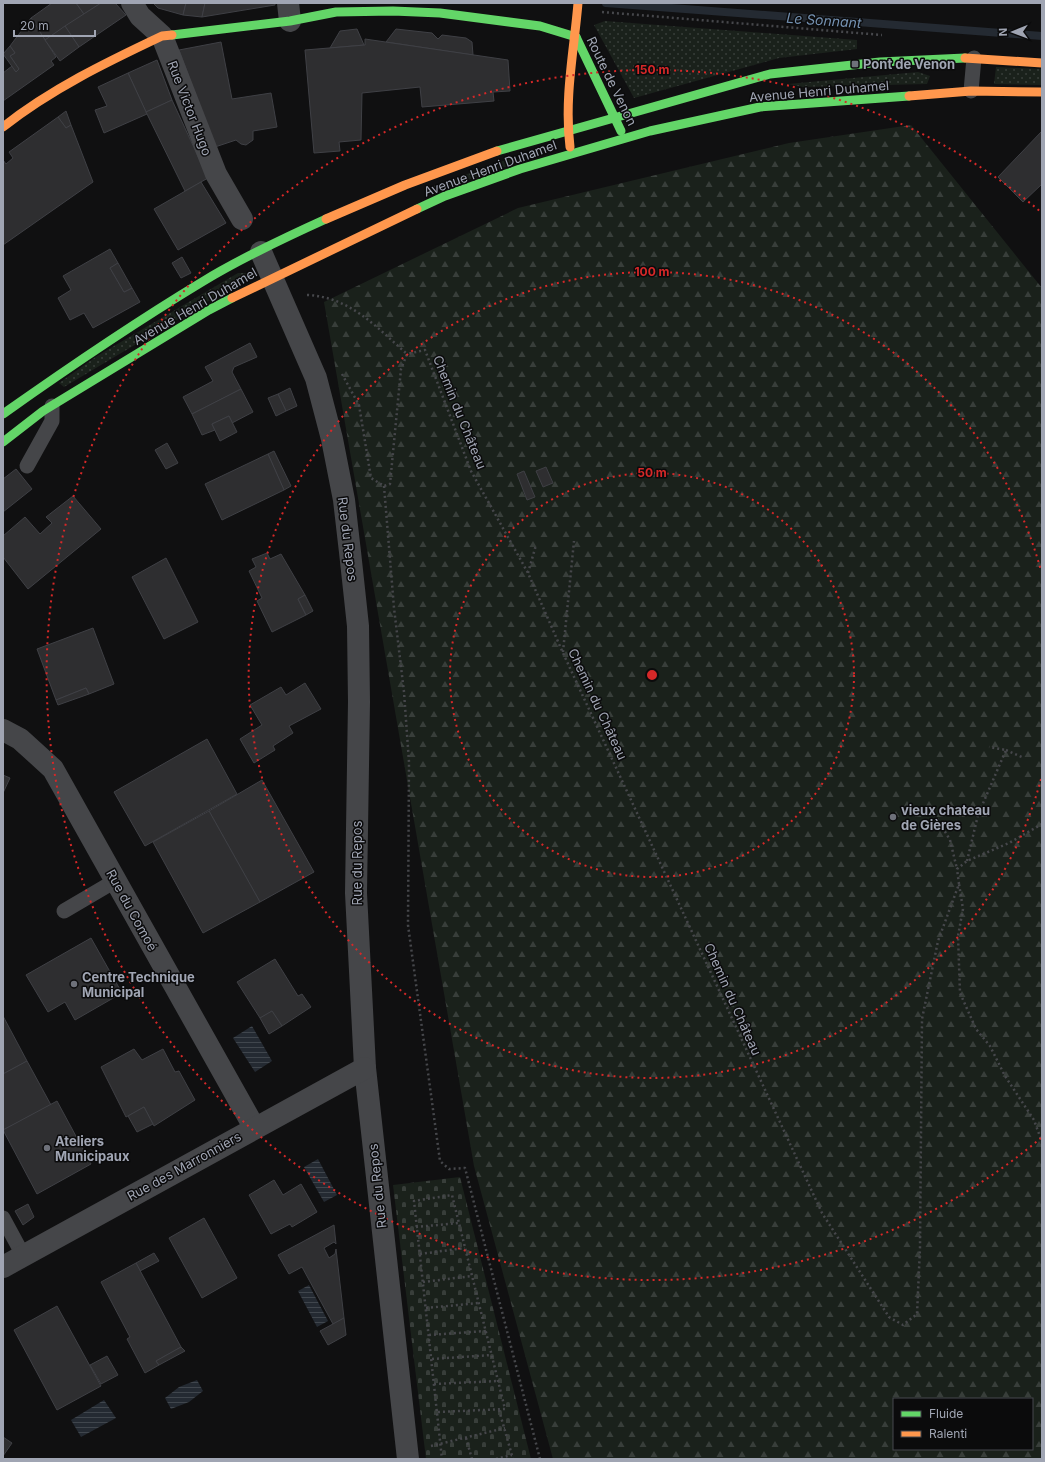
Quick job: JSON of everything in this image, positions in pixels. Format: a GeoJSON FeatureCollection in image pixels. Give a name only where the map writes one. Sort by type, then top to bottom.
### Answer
{"type":"FeatureCollection","features":[{"type":"Feature","properties":{"kind":"main road","name":"Route de Venon"},"geometry":{"type":"LineString","coordinates":[[571,153],[568,132],[567,101],[576,37],[578,6]]}},
{"type":"Feature","properties":{"kind":"main road"},"geometry":{"type":"LineString","coordinates":[[3,127],[21,112],[97,66],[162,36],[289,12],[440,13],[540,26],[576,37]]}},
{"type":"Feature","properties":{"kind":"main road","name":"Route de Venon"},"geometry":{"type":"LineString","coordinates":[[576,37],[614,119],[626,137]]}},
{"type":"Feature","properties":{"kind":"main road","name":"Avenue Henri Duhamel"},"geometry":{"type":"LineString","coordinates":[[3,414],[79,361],[190,289],[341,212],[493,152],[770,74],[880,62],[974,58],[1042,63]]}},
{"type":"Feature","properties":{"kind":"main road","name":"Avenue Henri Duhamel"},"geometry":{"type":"LineString","coordinates":[[3,442],[52,406],[209,310],[284,289],[446,196],[520,169],[626,137],[760,107],[971,91],[1042,92]]}},
{"type":"Feature","properties":{"kind":"street","name":"Rue Victor Hugo"},"geometry":{"type":"LineString","coordinates":[[132,3],[140,16],[162,36],[216,174],[242,219]]}},
{"type":"Feature","properties":{"kind":"street","name":"Rue du Repos"},"geometry":{"type":"LineString","coordinates":[[260,252],[284,289],[316,378],[332,439],[344,500],[358,626],[359,702],[356,893],[365,1068],[408,1455]]}},
{"type":"Feature","properties":{"kind":"street","name":"Rue du Comoé"},"geometry":{"type":"LineString","coordinates":[[3,730],[20,739],[53,769],[254,1127]]}},
{"type":"Feature","properties":{"kind":"street","name":"Rue des Marronniers"},"geometry":{"type":"LineString","coordinates":[[3,1267],[254,1127],[365,1068]]}},
{"type":"Feature","properties":{"kind":"lane"},"geometry":{"type":"LineString","coordinates":[[971,91],[974,58]]}},
{"type":"Feature","properties":{"kind":"lane"},"geometry":{"type":"LineString","coordinates":[[27,466],[52,421],[52,406]]}},
{"type":"Feature","properties":{"kind":"lane"},"geometry":{"type":"LineString","coordinates":[[64,911],[115,881]]}},
{"type":"Feature","properties":{"kind":"lane"},"geometry":{"type":"LineString","coordinates":[[3,1218],[23,1255]]}},
{"type":"Feature","properties":{"kind":"path"},"geometry":{"type":"LineString","coordinates":[[578,6],[885,35]]}},
{"type":"Feature","properties":{"kind":"path"},"geometry":{"type":"LineString","coordinates":[[284,289],[332,299],[352,307],[408,354],[402,369],[390,484],[384,486]]}},
{"type":"Feature","properties":{"kind":"path","name":"Chemin du Château"},"geometry":{"type":"LineString","coordinates":[[408,354],[425,350],[471,471],[528,573],[563,653],[822,1213],[889,1318],[903,1326],[917,1314],[920,1248],[922,1019],[938,941],[959,884]]}},
{"type":"Feature","properties":{"kind":"path"},"geometry":{"type":"LineString","coordinates":[[340,370],[359,405],[371,478],[384,486]]}},
{"type":"Feature","properties":{"kind":"path"},"geometry":{"type":"LineString","coordinates":[[384,486],[394,608],[404,692],[409,762],[408,925],[440,1162],[449,1169],[465,1168],[540,1459]]}},
{"type":"Feature","properties":{"kind":"path"},"geometry":{"type":"LineString","coordinates":[[563,653],[574,541]]}},
{"type":"Feature","properties":{"kind":"path"},"geometry":{"type":"LineString","coordinates":[[528,573],[536,545]]}},
{"type":"Feature","properties":{"kind":"path"},"geometry":{"type":"LineString","coordinates":[[989,747],[1006,750],[1024,758]]}},
{"type":"Feature","properties":{"kind":"path"},"geometry":{"type":"LineString","coordinates":[[967,861],[978,815],[1006,750]]}},
{"type":"Feature","properties":{"kind":"path"},"geometry":{"type":"LineString","coordinates":[[932,810],[950,840],[957,869],[963,909],[958,936],[960,993],[976,1028],[990,1046],[1005,1076],[1034,1120],[1042,1142]]}},
{"type":"Feature","properties":{"kind":"path"},"geometry":{"type":"LineString","coordinates":[[957,869],[967,861],[1009,843],[1042,824]]}},
{"type":"Feature","properties":{"kind":"path"},"geometry":{"type":"LineString","coordinates":[[438,1412],[505,1409],[452,1195],[414,1201],[442,1459]]}},
{"type":"Feature","properties":{"kind":"path"},"geometry":{"type":"LineString","coordinates":[[416,1227],[459,1223]]}},
{"type":"Feature","properties":{"kind":"path"},"geometry":{"type":"LineString","coordinates":[[420,1254],[465,1248]]}},
{"type":"Feature","properties":{"kind":"path"},"geometry":{"type":"LineString","coordinates":[[423,1282],[472,1276]]}},
{"type":"Feature","properties":{"kind":"path"},"geometry":{"type":"LineString","coordinates":[[426,1308],[479,1303]]}},
{"type":"Feature","properties":{"kind":"path"},"geometry":{"type":"LineString","coordinates":[[429,1335],[486,1330]]}},
{"type":"Feature","properties":{"kind":"path"},"geometry":{"type":"LineString","coordinates":[[432,1359],[492,1355]]}},
{"type":"Feature","properties":{"kind":"path"},"geometry":{"type":"LineString","coordinates":[[434,1384],[498,1381]]}},
{"type":"Feature","properties":{"kind":"path"},"geometry":{"type":"LineString","coordinates":[[499,1410],[513,1459]]}},
{"type":"Feature","properties":{"kind":"path"},"geometry":{"type":"LineString","coordinates":[[408,1455],[441,1444],[505,1428]]}},
{"type":"Feature","properties":{"kind":"path"},"geometry":{"type":"LineString","coordinates":[[466,1438],[472,1459]]}},
{"type":"Feature","properties":{"kind":"path"},"geometry":{"type":"LineString","coordinates":[[496,1459],[512,1455]]}},
{"type":"Feature","properties":{"kind":"green space"},"geometry":{"type":"Polygon","coordinates":[[[605,21],[857,40],[857,49],[779,58],[634,98],[594,25],[605,21]]]}},
{"type":"Feature","properties":{"kind":"green space"},"geometry":{"type":"Polygon","coordinates":[[[996,67],[1042,69],[1042,85],[994,84],[996,67]]]}},
{"type":"Feature","properties":{"kind":"green space"},"geometry":{"type":"Polygon","coordinates":[[[918,72],[930,76],[927,84],[803,87],[788,84],[918,72]]]}},
{"type":"Feature","properties":{"kind":"green space"},"geometry":{"type":"Polygon","coordinates":[[[911,125],[1042,288],[1042,1459],[553,1459],[474,1166],[324,302],[518,208],[789,143],[911,125]]]}},
{"type":"Feature","properties":{"kind":"green space"},"geometry":{"type":"Polygon","coordinates":[[[514,157],[519,162],[436,191],[434,186],[514,157]]]}},
{"type":"Feature","properties":{"kind":"green space"},"geometry":{"type":"Polygon","coordinates":[[[238,273],[247,273],[244,280],[64,387],[59,383],[97,356],[238,273]]]}},
{"type":"Feature","properties":{"kind":"green space"},"geometry":{"type":"Polygon","coordinates":[[[460,1177],[531,1459],[426,1459],[393,1185],[460,1177]]]}},
{"type":"Feature","properties":{"kind":"shaded area"},"geometry":{"type":"Polygon","coordinates":[[[252,1026],[272,1061],[255,1072],[233,1038],[252,1026]]]}},
{"type":"Feature","properties":{"kind":"shaded area"},"geometry":{"type":"Polygon","coordinates":[[[318,1159],[337,1195],[324,1202],[304,1167],[318,1159]]]}},
{"type":"Feature","properties":{"kind":"shaded area"},"geometry":{"type":"Polygon","coordinates":[[[309,1285],[328,1321],[317,1327],[298,1291],[309,1285]]]}},
{"type":"Feature","properties":{"kind":"shaded area"},"geometry":{"type":"Polygon","coordinates":[[[197,1380],[203,1391],[189,1402],[171,1409],[165,1398],[179,1387],[197,1380]]]}},
{"type":"Feature","properties":{"kind":"shaded area"},"geometry":{"type":"Polygon","coordinates":[[[104,1400],[116,1418],[81,1437],[71,1420],[104,1400]]]}},
{"type":"Feature","properties":{"kind":"building"},"geometry":{"type":"Polygon","coordinates":[[[52,3],[76,3],[84,14],[45,40],[31,18],[52,3]]]}},
{"type":"Feature","properties":{"kind":"building"},"geometry":{"type":"Polygon","coordinates":[[[76,3],[101,3],[84,14],[76,3]]]}},
{"type":"Feature","properties":{"kind":"building"},"geometry":{"type":"Polygon","coordinates":[[[101,3],[115,3],[126,15],[79,47],[65,26],[101,3]]]}},
{"type":"Feature","properties":{"kind":"building"},"geometry":{"type":"Polygon","coordinates":[[[153,3],[186,3],[183,15],[158,8],[153,3]]]}},
{"type":"Feature","properties":{"kind":"building"},"geometry":{"type":"Polygon","coordinates":[[[186,3],[205,3],[202,17],[183,15],[186,3]]]}},
{"type":"Feature","properties":{"kind":"building"},"geometry":{"type":"Polygon","coordinates":[[[205,3],[275,3],[275,5],[202,17],[205,3]]]}},
{"type":"Feature","properties":{"kind":"building"},"geometry":{"type":"Polygon","coordinates":[[[31,18],[56,57],[51,61],[54,65],[3,101],[3,73],[12,66],[16,72],[19,69],[10,56],[15,53],[10,46],[31,18]]]}},
{"type":"Feature","properties":{"kind":"building"},"geometry":{"type":"Polygon","coordinates":[[[65,26],[79,47],[60,61],[45,40],[65,26]]]}},
{"type":"Feature","properties":{"kind":"building"},"geometry":{"type":"Polygon","coordinates":[[[357,29],[364,45],[330,48],[340,31],[357,29]]]}},
{"type":"Feature","properties":{"kind":"building"},"geometry":{"type":"Polygon","coordinates":[[[396,29],[432,33],[438,39],[442,35],[466,38],[472,42],[473,55],[386,42],[396,29]]]}},
{"type":"Feature","properties":{"kind":"building"},"geometry":{"type":"Polygon","coordinates":[[[365,39],[508,60],[510,91],[493,92],[494,101],[422,107],[420,87],[362,93],[361,140],[339,142],[340,151],[314,153],[305,50],[365,45],[365,39]]]}},
{"type":"Feature","properties":{"kind":"building"},"geometry":{"type":"Polygon","coordinates":[[[221,42],[232,99],[271,93],[277,127],[253,131],[253,140],[246,145],[241,144],[236,140],[215,147],[179,50],[221,42]]]}},
{"type":"Feature","properties":{"kind":"building"},"geometry":{"type":"Polygon","coordinates":[[[10,46],[15,53],[10,56],[19,69],[16,72],[3,54],[10,46]]]}},
{"type":"Feature","properties":{"kind":"building"},"geometry":{"type":"Polygon","coordinates":[[[157,60],[172,100],[146,112],[128,73],[157,60]]]}},
{"type":"Feature","properties":{"kind":"building"},"geometry":{"type":"Polygon","coordinates":[[[128,73],[147,114],[104,133],[95,110],[107,106],[98,87],[128,73]]]}},
{"type":"Feature","properties":{"kind":"building"},"geometry":{"type":"Polygon","coordinates":[[[172,100],[208,178],[185,191],[146,112],[172,100]]]}},
{"type":"Feature","properties":{"kind":"building"},"geometry":{"type":"Polygon","coordinates":[[[66,111],[71,125],[66,128],[58,117],[66,111]]]}},
{"type":"Feature","properties":{"kind":"building"},"geometry":{"type":"Polygon","coordinates":[[[58,117],[66,128],[71,125],[93,182],[3,245],[3,160],[6,164],[13,158],[9,152],[58,117]]]}},
{"type":"Feature","properties":{"kind":"building"},"geometry":{"type":"Polygon","coordinates":[[[1042,131],[1042,184],[1023,202],[998,177],[1042,131]]]}},
{"type":"Feature","properties":{"kind":"building"},"geometry":{"type":"Polygon","coordinates":[[[201,182],[226,223],[178,250],[154,209],[201,182]]]}},
{"type":"Feature","properties":{"kind":"building"},"geometry":{"type":"Polygon","coordinates":[[[110,249],[118,263],[110,268],[124,292],[132,288],[140,302],[93,328],[84,313],[70,320],[58,298],[71,290],[63,276],[110,249]]]}},
{"type":"Feature","properties":{"kind":"building"},"geometry":{"type":"Polygon","coordinates":[[[182,257],[191,273],[181,278],[172,263],[182,257]]]}},
{"type":"Feature","properties":{"kind":"building"},"geometry":{"type":"Polygon","coordinates":[[[118,263],[132,288],[124,292],[110,268],[118,263]]]}},
{"type":"Feature","properties":{"kind":"building"},"geometry":{"type":"Polygon","coordinates":[[[250,343],[257,357],[234,367],[232,372],[241,389],[192,414],[183,397],[213,381],[205,367],[250,343]]]}},
{"type":"Feature","properties":{"kind":"building"},"geometry":{"type":"Polygon","coordinates":[[[290,388],[297,406],[286,411],[278,394],[290,388]]]}},
{"type":"Feature","properties":{"kind":"building"},"geometry":{"type":"Polygon","coordinates":[[[241,389],[253,412],[232,423],[229,416],[212,424],[215,430],[202,435],[192,414],[241,389]]]}},
{"type":"Feature","properties":{"kind":"building"},"geometry":{"type":"Polygon","coordinates":[[[278,394],[286,411],[276,416],[268,398],[278,394]]]}},
{"type":"Feature","properties":{"kind":"building"},"geometry":{"type":"Polygon","coordinates":[[[229,416],[237,432],[220,441],[212,424],[229,416]]]}},
{"type":"Feature","properties":{"kind":"building"},"geometry":{"type":"Polygon","coordinates":[[[167,443],[178,463],[166,469],[155,450],[167,443]]]}},
{"type":"Feature","properties":{"kind":"building"},"geometry":{"type":"Polygon","coordinates":[[[274,451],[291,486],[284,490],[268,454],[274,451]]]}},
{"type":"Feature","properties":{"kind":"building"},"geometry":{"type":"Polygon","coordinates":[[[268,454],[284,490],[222,520],[205,484],[268,454]]]}},
{"type":"Feature","properties":{"kind":"building"},"geometry":{"type":"Polygon","coordinates":[[[546,467],[553,483],[543,487],[536,471],[546,467]]]}},
{"type":"Feature","properties":{"kind":"building"},"geometry":{"type":"Polygon","coordinates":[[[16,469],[32,489],[3,512],[3,479],[16,469]]]}},
{"type":"Feature","properties":{"kind":"building"},"geometry":{"type":"Polygon","coordinates":[[[524,471],[535,497],[527,500],[517,474],[524,471]]]}},
{"type":"Feature","properties":{"kind":"building"},"geometry":{"type":"Polygon","coordinates":[[[73,496],[101,529],[28,589],[3,557],[3,536],[25,517],[40,534],[52,523],[46,517],[73,496]]]}},
{"type":"Feature","properties":{"kind":"building"},"geometry":{"type":"Polygon","coordinates":[[[267,553],[270,559],[281,554],[305,595],[298,599],[306,615],[272,632],[257,601],[262,598],[249,571],[256,567],[252,559],[267,553]]]}},
{"type":"Feature","properties":{"kind":"building"},"geometry":{"type":"Polygon","coordinates":[[[166,558],[198,622],[164,639],[132,577],[166,558]]]}},
{"type":"Feature","properties":{"kind":"building"},"geometry":{"type":"Polygon","coordinates":[[[305,595],[313,611],[306,615],[298,599],[305,595]]]}},
{"type":"Feature","properties":{"kind":"building"},"geometry":{"type":"Polygon","coordinates":[[[93,628],[114,684],[89,694],[86,688],[56,700],[37,649],[93,628]]]}},
{"type":"Feature","properties":{"kind":"building"},"geometry":{"type":"Polygon","coordinates":[[[305,683],[321,709],[289,726],[293,733],[273,746],[275,750],[254,763],[240,739],[262,725],[250,705],[281,687],[286,695],[305,683]]]}},
{"type":"Feature","properties":{"kind":"building"},"geometry":{"type":"Polygon","coordinates":[[[86,688],[89,694],[58,705],[56,700],[86,688]]]}},
{"type":"Feature","properties":{"kind":"building"},"geometry":{"type":"Polygon","coordinates":[[[207,739],[237,794],[145,846],[114,792],[207,739]]]}},
{"type":"Feature","properties":{"kind":"building"},"geometry":{"type":"Polygon","coordinates":[[[3,775],[10,778],[3,793],[3,775]]]}},
{"type":"Feature","properties":{"kind":"building"},"geometry":{"type":"Polygon","coordinates":[[[262,780],[314,872],[260,902],[209,811],[262,780]]]}},
{"type":"Feature","properties":{"kind":"building"},"geometry":{"type":"Polygon","coordinates":[[[209,811],[260,902],[203,933],[153,842],[209,811]]]}},
{"type":"Feature","properties":{"kind":"building","name":"Centre Technique Municipal"},"geometry":{"type":"Polygon","coordinates":[[[91,938],[122,993],[75,1020],[65,1002],[48,1012],[26,975],[91,938]]]}},
{"type":"Feature","properties":{"kind":"building"},"geometry":{"type":"Polygon","coordinates":[[[275,959],[298,996],[302,994],[311,1007],[282,1026],[272,1011],[260,1018],[237,982],[275,959]]]}},
{"type":"Feature","properties":{"kind":"building"},"geometry":{"type":"Polygon","coordinates":[[[272,1011],[282,1026],[269,1034],[260,1018],[272,1011]]]}},
{"type":"Feature","properties":{"kind":"building"},"geometry":{"type":"Polygon","coordinates":[[[3,1016],[27,1061],[3,1074],[3,1016]]]}},
{"type":"Feature","properties":{"kind":"building"},"geometry":{"type":"Polygon","coordinates":[[[134,1049],[142,1060],[163,1049],[175,1072],[179,1071],[195,1100],[154,1126],[144,1107],[126,1117],[101,1067],[134,1049]]]}},
{"type":"Feature","properties":{"kind":"building"},"geometry":{"type":"Polygon","coordinates":[[[27,1061],[51,1105],[3,1130],[3,1074],[27,1061]]]}},
{"type":"Feature","properties":{"kind":"building","name":"Ateliers Municipaux"},"geometry":{"type":"Polygon","coordinates":[[[57,1101],[91,1164],[37,1194],[3,1130],[57,1101]]]}},
{"type":"Feature","properties":{"kind":"building"},"geometry":{"type":"Polygon","coordinates":[[[144,1107],[153,1124],[137,1132],[128,1116],[144,1107]]]}},
{"type":"Feature","properties":{"kind":"building"},"geometry":{"type":"Polygon","coordinates":[[[274,1180],[283,1195],[301,1184],[317,1212],[292,1227],[290,1224],[271,1234],[249,1195],[274,1180]]]}},
{"type":"Feature","properties":{"kind":"building"},"geometry":{"type":"Polygon","coordinates":[[[28,1204],[34,1217],[23,1225],[15,1211],[28,1204]]]}},
{"type":"Feature","properties":{"kind":"building"},"geometry":{"type":"Polygon","coordinates":[[[204,1218],[237,1278],[202,1298],[169,1238],[204,1218]]]}},
{"type":"Feature","properties":{"kind":"building"},"geometry":{"type":"Polygon","coordinates":[[[334,1225],[336,1244],[334,1242],[324,1248],[329,1258],[335,1254],[336,1249],[344,1318],[333,1324],[302,1267],[289,1274],[278,1255],[334,1225]]]}},
{"type":"Feature","properties":{"kind":"building"},"geometry":{"type":"Polygon","coordinates":[[[154,1253],[159,1261],[140,1271],[136,1263],[154,1253]]]}},
{"type":"Feature","properties":{"kind":"building"},"geometry":{"type":"Polygon","coordinates":[[[136,1263],[181,1347],[156,1361],[159,1365],[145,1373],[127,1339],[130,1337],[101,1282],[136,1263]]]}},
{"type":"Feature","properties":{"kind":"building"},"geometry":{"type":"Polygon","coordinates":[[[57,1306],[101,1386],[57,1410],[14,1330],[57,1306]]]}},
{"type":"Feature","properties":{"kind":"building"},"geometry":{"type":"Polygon","coordinates":[[[344,1318],[346,1335],[328,1345],[320,1331],[344,1318]]]}},
{"type":"Feature","properties":{"kind":"building"},"geometry":{"type":"Polygon","coordinates":[[[181,1347],[185,1351],[159,1365],[156,1361],[181,1347]]]}},
{"type":"Feature","properties":{"kind":"building"},"geometry":{"type":"Polygon","coordinates":[[[107,1356],[118,1375],[101,1384],[90,1365],[107,1356]]]}},
{"type":"Feature","properties":{"kind":"building"},"geometry":{"type":"Polygon","coordinates":[[[3,1437],[12,1443],[3,1456],[3,1437]]]}},
{"type":"Feature","properties":{"kind":"waterway","name":"Le Sonnant"},"geometry":{"type":"LineString","coordinates":[[606,3],[1042,36]]}},
{"type":"Feature","properties":{"kind":"traffic: fast"},"geometry":{"type":"LineString","coordinates":[[172,35],[290,21],[336,12],[393,11],[440,13],[540,26],[576,37]]}},
{"type":"Feature","properties":{"kind":"traffic: fast"},"geometry":{"type":"LineString","coordinates":[[576,37],[621,131]]}},
{"type":"Feature","properties":{"kind":"traffic: fast"},"geometry":{"type":"LineString","coordinates":[[497,151],[770,74],[880,62],[965,58]]}},
{"type":"Feature","properties":{"kind":"traffic: fast"},"geometry":{"type":"LineString","coordinates":[[417,209],[445,196],[520,169],[650,131],[760,107],[909,96]]}},
{"type":"Feature","properties":{"kind":"traffic: fast"},"geometry":{"type":"LineString","coordinates":[[3,414],[101,346],[202,282],[247,257],[326,219]]}},
{"type":"Feature","properties":{"kind":"traffic: fast"},"geometry":{"type":"LineString","coordinates":[[3,442],[43,411],[209,310],[232,298]]}},
{"type":"Feature","properties":{"kind":"traffic: slow"},"geometry":{"type":"LineString","coordinates":[[570,147],[568,111],[570,75],[578,3]]}},
{"type":"Feature","properties":{"kind":"traffic: slow"},"geometry":{"type":"LineString","coordinates":[[3,127],[40,100],[80,77],[162,36],[172,35]]}},
{"type":"Feature","properties":{"kind":"traffic: slow"},"geometry":{"type":"LineString","coordinates":[[965,58],[1042,63]]}},
{"type":"Feature","properties":{"kind":"traffic: slow"},"geometry":{"type":"LineString","coordinates":[[909,96],[971,91],[1042,92]]}},
{"type":"Feature","properties":{"kind":"traffic: slow"},"geometry":{"type":"LineString","coordinates":[[326,219],[405,185],[497,151]]}},
{"type":"Feature","properties":{"kind":"traffic: slow"},"geometry":{"type":"LineString","coordinates":[[232,298],[417,209]]}},
{"type":"Feature","properties":{"kind":"place","name":"Pont de Venon"},"geometry":{"type":"Point","coordinates":[855,64]}},
{"type":"Feature","properties":{"kind":"place","name":"vieux chateau de Gières"},"geometry":{"type":"Point","coordinates":[893,817]}},
{"type":"Feature","properties":{"kind":"place","name":"Centre Technique Municipal"},"geometry":{"type":"Point","coordinates":[74,984]}},
{"type":"Feature","properties":{"kind":"place","name":"Ateliers Municipaux"},"geometry":{"type":"Point","coordinates":[47,1148]}}]}
